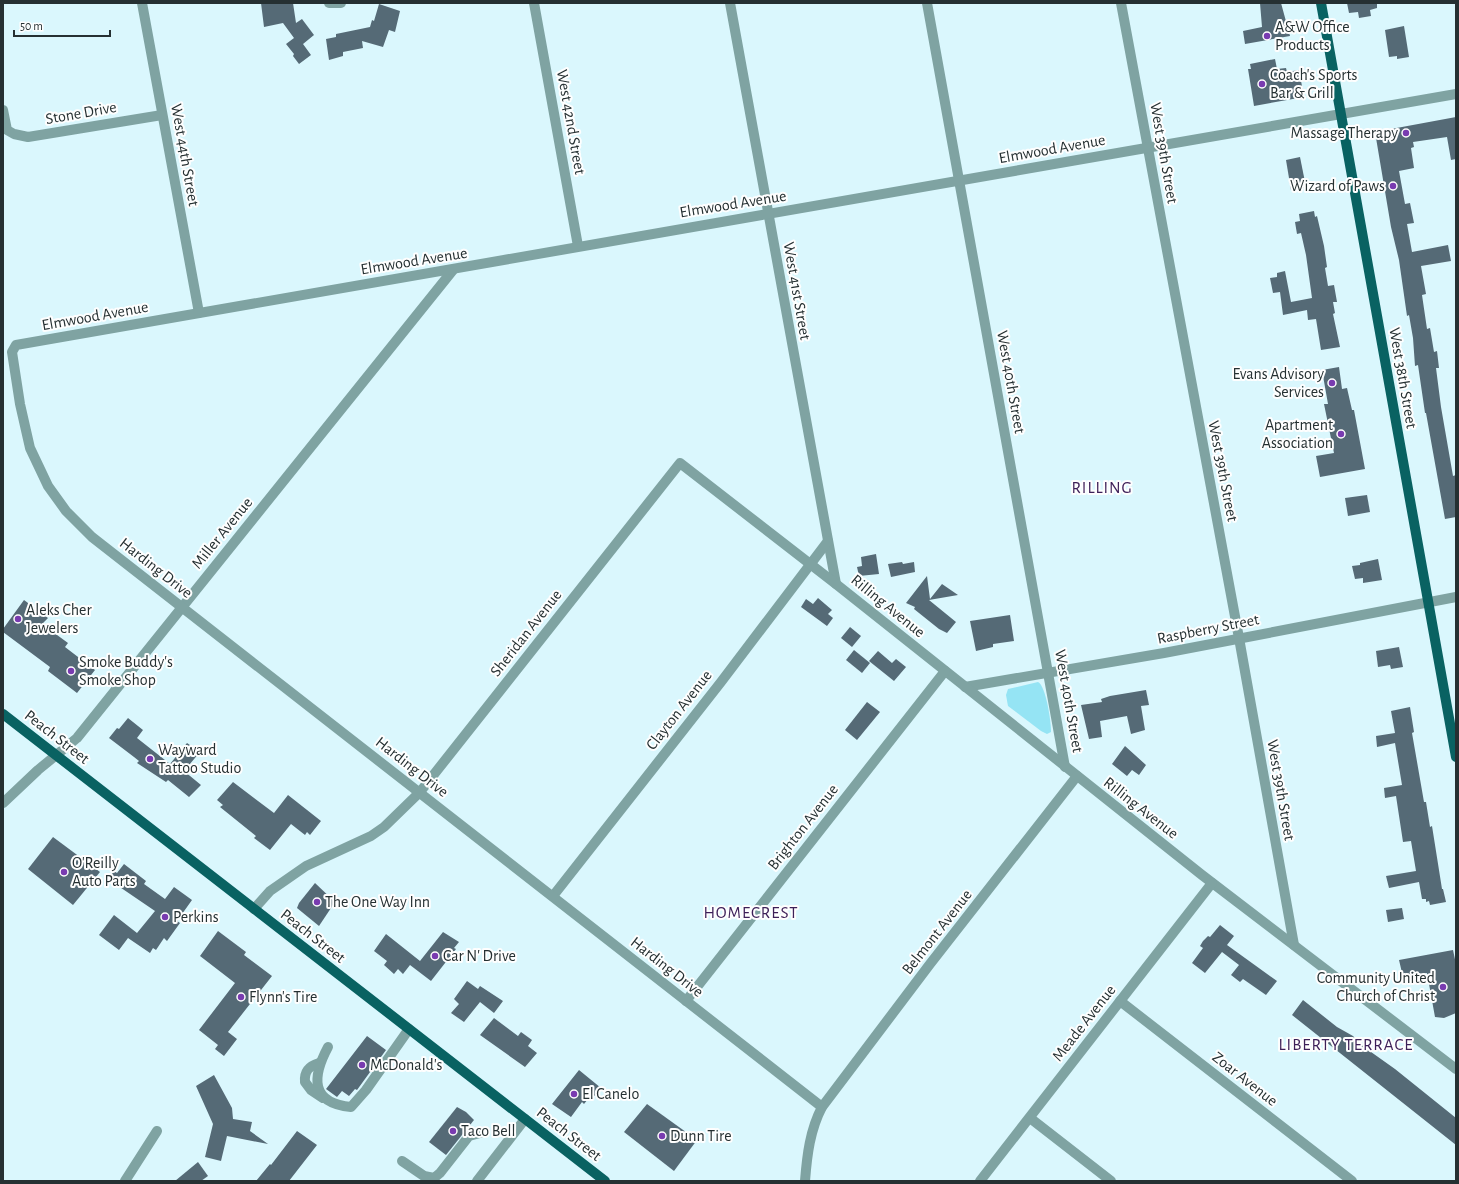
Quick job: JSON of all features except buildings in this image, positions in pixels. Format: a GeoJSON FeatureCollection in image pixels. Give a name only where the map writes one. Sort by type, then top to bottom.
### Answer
{"type":"FeatureCollection","features":[{"type":"Feature","properties":{"kind":"main road","name":"West 38th Street"},"geometry":{"type":"LineString","coordinates":[[1321,3],[1456,757]]}},
{"type":"Feature","properties":{"kind":"main road","name":"Peach Street"},"geometry":{"type":"LineString","coordinates":[[3,714],[605,1181]]}},
{"type":"Feature","properties":{"kind":"street","name":"West 44th Street"},"geometry":{"type":"LineString","coordinates":[[142,3],[199,313]]}},
{"type":"Feature","properties":{"kind":"street"},"geometry":{"type":"LineString","coordinates":[[329,3],[341,3]]}},
{"type":"Feature","properties":{"kind":"street","name":"West 42nd Street"},"geometry":{"type":"LineString","coordinates":[[534,3],[578,246]]}},
{"type":"Feature","properties":{"kind":"street","name":"West 41st Street"},"geometry":{"type":"LineString","coordinates":[[730,3],[836,584]]}},
{"type":"Feature","properties":{"kind":"street","name":"West 40th Street"},"geometry":{"type":"LineString","coordinates":[[926,3],[1065,767]]}},
{"type":"Feature","properties":{"kind":"street","name":"West 39th Street"},"geometry":{"type":"LineString","coordinates":[[1121,3],[1239,638],[1294,945]]}},
{"type":"Feature","properties":{"kind":"street","name":"Elmwood Avenue"},"geometry":{"type":"LineString","coordinates":[[16,345],[1456,94]]}},
{"type":"Feature","properties":{"kind":"street","name":"Stone Drive"},"geometry":{"type":"LineString","coordinates":[[3,110],[7,130],[14,134],[28,137],[162,115]]}},
{"type":"Feature","properties":{"kind":"street","name":"Miller Avenue"},"geometry":{"type":"LineString","coordinates":[[3,803],[55,755],[77,738],[453,270]]}},
{"type":"Feature","properties":{"kind":"street","name":"Harding Drive"},"geometry":{"type":"LineString","coordinates":[[16,345],[12,352],[20,404],[30,448],[48,486],[66,511],[92,537],[822,1107]]}},
{"type":"Feature","properties":{"kind":"street","name":"Sheridan Avenue"},"geometry":{"type":"LineString","coordinates":[[254,909],[270,891],[306,866],[371,836],[384,826],[420,792],[680,463],[811,564]]}},
{"type":"Feature","properties":{"kind":"street","name":"Clayton Avenue"},"geometry":{"type":"LineString","coordinates":[[553,896],[828,541]]}},
{"type":"Feature","properties":{"kind":"street","name":"Rilling Avenue"},"geometry":{"type":"LineString","coordinates":[[811,564],[1212,883],[1456,1069]]}},
{"type":"Feature","properties":{"kind":"street","name":"Raspberry Street"},"geometry":{"type":"LineString","coordinates":[[965,687],[1239,638],[1456,597]]}},
{"type":"Feature","properties":{"kind":"street","name":"Brighton Avenue"},"geometry":{"type":"LineString","coordinates":[[686,1001],[945,671]]}},
{"type":"Feature","properties":{"kind":"street","name":"Belmont Avenue"},"geometry":{"type":"LineString","coordinates":[[822,1107],[930,964],[1077,776]]}},
{"type":"Feature","properties":{"kind":"street","name":"Meade Avenue"},"geometry":{"type":"LineString","coordinates":[[980,1181],[1212,883]]}},
{"type":"Feature","properties":{"kind":"street","name":"Zoar Avenue"},"geometry":{"type":"LineString","coordinates":[[1120,1002],[1352,1181]]}},
{"type":"Feature","properties":{"kind":"street"},"geometry":{"type":"LineString","coordinates":[[328,1047],[319,1063],[317,1079],[320,1093],[324,1098],[336,1104],[351,1107],[366,1090],[409,1029]]}},
{"type":"Feature","properties":{"kind":"street"},"geometry":{"type":"LineString","coordinates":[[806,1181],[806,1162],[811,1137],[815,1121],[822,1107]]}},
{"type":"Feature","properties":{"kind":"street"},"geometry":{"type":"LineString","coordinates":[[1030,1118],[1110,1181]]}},
{"type":"Feature","properties":{"kind":"street"},"geometry":{"type":"LineString","coordinates":[[477,1181],[525,1119]]}},
{"type":"Feature","properties":{"kind":"street"},"geometry":{"type":"LineString","coordinates":[[125,1181],[157,1131]]}},
{"type":"Feature","properties":{"kind":"street"},"geometry":{"type":"LineString","coordinates":[[402,1160],[424,1176],[434,1178],[440,1173],[470,1136],[480,1133]]}},
{"type":"Feature","properties":{"kind":"shaded area"},"geometry":{"type":"Polygon","coordinates":[[[1038,682],[1041,685],[1046,697],[1049,712],[1051,732],[1047,734],[1008,706],[1006,695],[1008,689],[1038,682]]]}},
{"type":"Feature","properties":{"kind":"place","name":"A&W Office Products"},"geometry":{"type":"Point","coordinates":[1267,36]}},
{"type":"Feature","properties":{"kind":"place","name":"Coach's Sports Bar & Grill"},"geometry":{"type":"Point","coordinates":[1262,84]}},
{"type":"Feature","properties":{"kind":"place","name":"Massage Therapy"},"geometry":{"type":"Point","coordinates":[1406,133]}},
{"type":"Feature","properties":{"kind":"place","name":"Wizard of Paws"},"geometry":{"type":"Point","coordinates":[1393,186]}},
{"type":"Feature","properties":{"kind":"place","name":"Evans Advisory Services"},"geometry":{"type":"Point","coordinates":[1332,383]}},
{"type":"Feature","properties":{"kind":"place","name":"Apartment Association"},"geometry":{"type":"Point","coordinates":[1341,434]}},
{"type":"Feature","properties":{"kind":"place","name":"Aleks Cher Jewelers"},"geometry":{"type":"Point","coordinates":[18,619]}},
{"type":"Feature","properties":{"kind":"place","name":"Smoke Buddy's Smoke Shop"},"geometry":{"type":"Point","coordinates":[71,671]}},
{"type":"Feature","properties":{"kind":"place","name":"Wayward Tattoo Studio"},"geometry":{"type":"Point","coordinates":[150,759]}},
{"type":"Feature","properties":{"kind":"place","name":"O'Reilly Auto Parts"},"geometry":{"type":"Point","coordinates":[64,872]}},
{"type":"Feature","properties":{"kind":"place","name":"The One Way Inn"},"geometry":{"type":"Point","coordinates":[317,902]}},
{"type":"Feature","properties":{"kind":"place","name":"Perkins"},"geometry":{"type":"Point","coordinates":[165,917]}},
{"type":"Feature","properties":{"kind":"place","name":"Car N' Drive"},"geometry":{"type":"Point","coordinates":[435,956]}},
{"type":"Feature","properties":{"kind":"place","name":"Community United Church of Christ"},"geometry":{"type":"Point","coordinates":[1443,987]}},
{"type":"Feature","properties":{"kind":"place","name":"Flynn's Tire"},"geometry":{"type":"Point","coordinates":[241,997]}},
{"type":"Feature","properties":{"kind":"place","name":"McDonald's"},"geometry":{"type":"Point","coordinates":[362,1065]}},
{"type":"Feature","properties":{"kind":"place","name":"El Canelo"},"geometry":{"type":"Point","coordinates":[574,1094]}},
{"type":"Feature","properties":{"kind":"place","name":"Taco Bell"},"geometry":{"type":"Point","coordinates":[453,1131]}},
{"type":"Feature","properties":{"kind":"place","name":"Dunn Tire"},"geometry":{"type":"Point","coordinates":[662,1136]}},
{"type":"Feature","properties":{"kind":"district","name":"RILLING"},"geometry":{"type":"Point","coordinates":[1102,487]}},
{"type":"Feature","properties":{"kind":"district","name":"HOMECREST"},"geometry":{"type":"Point","coordinates":[751,912]}},
{"type":"Feature","properties":{"kind":"district","name":"LIBERTY TERRACE"},"geometry":{"type":"Point","coordinates":[1346,1044]}}]}
